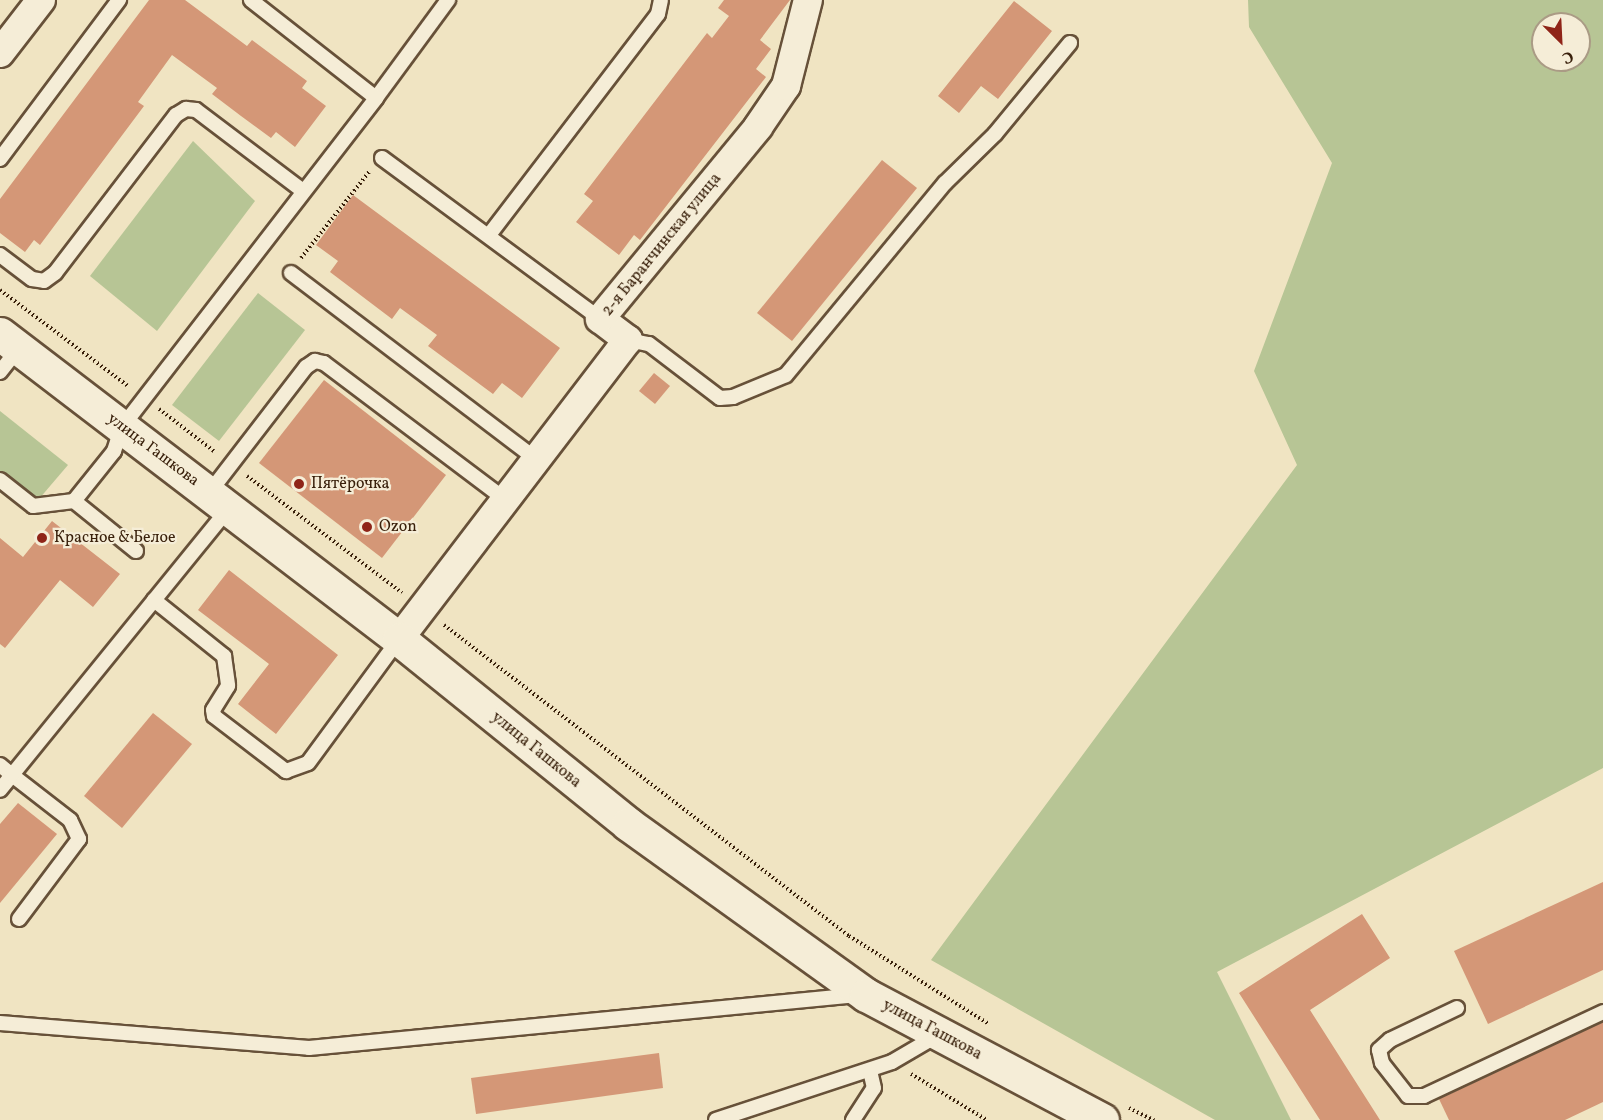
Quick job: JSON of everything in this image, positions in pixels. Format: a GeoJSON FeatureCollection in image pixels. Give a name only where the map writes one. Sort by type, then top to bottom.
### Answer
{"type":"FeatureCollection","features":[{"type":"Feature","properties":{"kind":"street"},"geometry":{"type":"LineString","coordinates":[[0,53],[41,0]]}},
{"type":"Feature","properties":{"kind":"street","name":"2-я Баранчинская улица"},"geometry":{"type":"LineString","coordinates":[[628,340],[600,319],[758,127],[786,86],[808,0]]}},
{"type":"Feature","properties":{"kind":"street"},"geometry":{"type":"LineString","coordinates":[[399,639],[628,340]]}},
{"type":"Feature","properties":{"kind":"street","name":"улица Гашкова"},"geometry":{"type":"LineString","coordinates":[[6,351],[122,427],[399,639],[628,824],[866,994],[938,1035],[1112,1112]]}},
{"type":"Feature","properties":{"kind":"lane"},"geometry":{"type":"LineString","coordinates":[[0,159],[119,0]]}},
{"type":"Feature","properties":{"kind":"lane"},"geometry":{"type":"LineString","coordinates":[[251,0],[376,98]]}},
{"type":"Feature","properties":{"kind":"lane"},"geometry":{"type":"LineString","coordinates":[[0,480],[33,506],[74,501],[114,451],[122,427],[376,98],[448,0]]}},
{"type":"Feature","properties":{"kind":"lane"},"geometry":{"type":"LineString","coordinates":[[489,236],[658,15],[661,0]]}},
{"type":"Feature","properties":{"kind":"lane"},"geometry":{"type":"LineString","coordinates":[[628,340],[650,344],[720,398],[733,398],[786,375],[945,183],[995,134],[1070,43]]}},
{"type":"Feature","properties":{"kind":"lane"},"geometry":{"type":"LineString","coordinates":[[0,255],[32,279],[44,281],[55,273],[176,115],[186,109],[196,110],[303,191]]}},
{"type":"Feature","properties":{"kind":"lane"},"geometry":{"type":"LineString","coordinates":[[382,158],[600,319]]}},
{"type":"Feature","properties":{"kind":"lane"},"geometry":{"type":"LineString","coordinates":[[291,273],[537,460]]}},
{"type":"Feature","properties":{"kind":"lane"},"geometry":{"type":"LineString","coordinates":[[0,790],[154,600],[219,500],[231,464],[306,367],[315,361],[324,363],[506,500]]}},
{"type":"Feature","properties":{"kind":"lane"},"geometry":{"type":"LineString","coordinates":[[74,501],[136,551]]}},
{"type":"Feature","properties":{"kind":"lane"},"geometry":{"type":"LineString","coordinates":[[154,600],[224,656],[228,686],[213,710],[214,716],[286,771],[308,763],[399,639]]}},
{"type":"Feature","properties":{"kind":"lane"},"geometry":{"type":"LineString","coordinates":[[0,765],[70,820],[79,839],[19,919]]}},
{"type":"Feature","properties":{"kind":"lane"},"geometry":{"type":"LineString","coordinates":[[0,1023],[309,1048],[866,994]]}},
{"type":"Feature","properties":{"kind":"lane"},"geometry":{"type":"LineString","coordinates":[[1457,1008],[1390,1040],[1379,1050],[1382,1063],[1408,1096],[1424,1096],[1603,1012]]}},
{"type":"Feature","properties":{"kind":"lane"},"geometry":{"type":"LineString","coordinates":[[716,1120],[892,1062],[938,1035]]}},
{"type":"Feature","properties":{"kind":"lane"},"geometry":{"type":"LineString","coordinates":[[853,1120],[874,1088],[870,1070]]}},
{"type":"Feature","properties":{"kind":"lane"},"geometry":{"type":"LineString","coordinates":[[757,1107],[764,1120]]}},
{"type":"Feature","properties":{"kind":"path"},"geometry":{"type":"LineString","coordinates":[[291,273],[382,158]]}},
{"type":"Feature","properties":{"kind":"path"},"geometry":{"type":"LineString","coordinates":[[0,290],[423,608],[849,936],[991,1025]]}},
{"type":"Feature","properties":{"kind":"path"},"geometry":{"type":"LineString","coordinates":[[892,1062],[987,1120]]}},
{"type":"Feature","properties":{"kind":"path"},"geometry":{"type":"LineString","coordinates":[[1112,1112],[1154,1120]]}},
{"type":"Feature","properties":{"kind":"green space"},"geometry":{"type":"Polygon","coordinates":[[[1248,0],[1603,0],[1603,768],[1217,972],[1291,1120],[1215,1120],[931,960],[1297,465],[1254,371],[1332,163],[1249,27],[1248,0]]]}},
{"type":"Feature","properties":{"kind":"green space"},"geometry":{"type":"Polygon","coordinates":[[[193,141],[255,201],[157,331],[90,276],[193,141]]]}},
{"type":"Feature","properties":{"kind":"green space"},"geometry":{"type":"Polygon","coordinates":[[[258,293],[305,330],[219,441],[172,405],[258,293]]]}},
{"type":"Feature","properties":{"kind":"green space"},"geometry":{"type":"Polygon","coordinates":[[[0,411],[68,465],[33,506],[0,480],[0,411]]]}},
{"type":"Feature","properties":{"kind":"building"},"geometry":{"type":"Polygon","coordinates":[[[149,0],[185,0],[247,46],[252,40],[307,81],[302,88],[326,106],[295,147],[276,132],[271,138],[241,116],[212,94],[217,88],[172,55],[138,102],[144,106],[40,245],[34,240],[25,252],[0,233],[0,199],[149,0]]]}},
{"type":"Feature","properties":{"kind":"building"},"geometry":{"type":"Polygon","coordinates":[[[724,0],[790,0],[760,40],[771,49],[756,69],[766,77],[640,240],[634,235],[619,255],[576,222],[593,201],[584,194],[707,33],[712,38],[729,16],[718,8],[724,0]]]}},
{"type":"Feature","properties":{"kind":"building"},"geometry":{"type":"Polygon","coordinates":[[[1014,1],[1052,31],[998,99],[981,86],[959,113],[938,96],[1014,1]]]}},
{"type":"Feature","properties":{"kind":"building"},"geometry":{"type":"Polygon","coordinates":[[[882,160],[917,188],[792,341],[757,313],[882,160]]]}},
{"type":"Feature","properties":{"kind":"building"},"geometry":{"type":"Polygon","coordinates":[[[353,195],[560,348],[522,398],[502,383],[493,394],[428,346],[437,335],[400,308],[392,319],[330,272],[338,261],[316,245],[353,195]]]}},
{"type":"Feature","properties":{"kind":"building"},"geometry":{"type":"Polygon","coordinates":[[[654,373],[670,386],[655,404],[639,391],[654,373]]]}},
{"type":"Feature","properties":{"kind":"building"},"geometry":{"type":"Polygon","coordinates":[[[324,380],[446,475],[382,558],[259,463],[324,380]]]}},
{"type":"Feature","properties":{"kind":"building"},"geometry":{"type":"Polygon","coordinates":[[[52,521],[120,574],[93,607],[60,580],[5,648],[0,644],[0,538],[23,557],[52,521]]]}},
{"type":"Feature","properties":{"kind":"building"},"geometry":{"type":"Polygon","coordinates":[[[229,570],[338,655],[276,734],[238,704],[269,664],[198,610],[229,570]]]}},
{"type":"Feature","properties":{"kind":"building"},"geometry":{"type":"Polygon","coordinates":[[[153,713],[192,744],[122,828],[84,796],[153,713]]]}},
{"type":"Feature","properties":{"kind":"building"},"geometry":{"type":"Polygon","coordinates":[[[18,803],[57,834],[0,903],[0,824],[18,803]]]}},
{"type":"Feature","properties":{"kind":"building"},"geometry":{"type":"Polygon","coordinates":[[[1603,882],[1603,970],[1488,1024],[1454,951],[1603,882]]]}},
{"type":"Feature","properties":{"kind":"building"},"geometry":{"type":"Polygon","coordinates":[[[1362,914],[1390,958],[1310,1010],[1380,1120],[1320,1120],[1239,993],[1362,914]]]}},
{"type":"Feature","properties":{"kind":"building"},"geometry":{"type":"Polygon","coordinates":[[[1603,1022],[1603,1102],[1565,1120],[1449,1120],[1439,1099],[1603,1022]]]}},
{"type":"Feature","properties":{"kind":"building"},"geometry":{"type":"Polygon","coordinates":[[[659,1053],[663,1088],[476,1114],[471,1078],[659,1053]]]}},
{"type":"Feature","properties":{"kind":"place","name":"Пятёрочка"},"geometry":{"type":"Point","coordinates":[299,484]}},
{"type":"Feature","properties":{"kind":"place","name":"Ozon"},"geometry":{"type":"Point","coordinates":[367,527]}},
{"type":"Feature","properties":{"kind":"place","name":"Красное & Белое"},"geometry":{"type":"Point","coordinates":[42,538]}}]}
